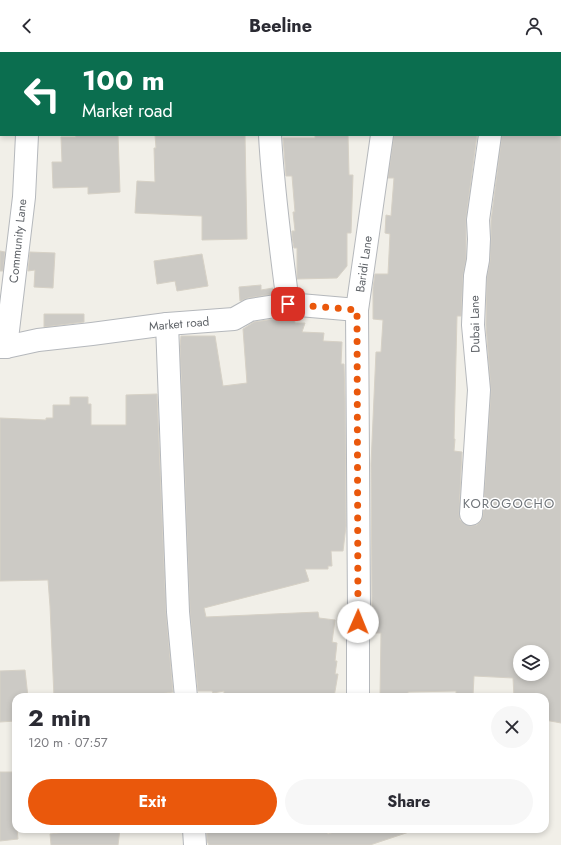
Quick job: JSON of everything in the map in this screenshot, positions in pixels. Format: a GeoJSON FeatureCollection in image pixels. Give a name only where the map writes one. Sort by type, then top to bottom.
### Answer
{"type":"FeatureCollection","features":[{"type":"Feature","properties":{"kind":"street","name":"Community Lane"},"geometry":{"type":"LineString","coordinates":[[3,347],[24,197],[27,136]]}},
{"type":"Feature","properties":{"kind":"street"},"geometry":{"type":"LineString","coordinates":[[270,136],[278,231],[288,304]]}},
{"type":"Feature","properties":{"kind":"street","name":"Baridi Lane"},"geometry":{"type":"LineString","coordinates":[[358,693],[359,611],[357,310],[382,136]]}},
{"type":"Feature","properties":{"kind":"street","name":"Dubai Lane"},"geometry":{"type":"LineString","coordinates":[[471,514],[479,390],[473,325],[475,276],[479,239],[478,220],[490,136]]}},
{"type":"Feature","properties":{"kind":"street","name":"Market road"},"geometry":{"type":"LineString","coordinates":[[3,347],[38,340],[167,324],[234,320],[250,310],[288,304],[357,310]]}},
{"type":"Feature","properties":{"kind":"street"},"geometry":{"type":"LineString","coordinates":[[167,324],[178,612],[186,693]]}},
{"type":"Feature","properties":{"kind":"street"},"geometry":{"type":"LineString","coordinates":[[194,833],[195,845]]}},
{"type":"Feature","properties":{"kind":"building"},"geometry":{"type":"Polygon","coordinates":[[[118,136],[120,192],[88,194],[88,187],[53,188],[52,162],[62,162],[61,137],[118,136]]]}},
{"type":"Feature","properties":{"kind":"building"},"geometry":{"type":"Polygon","coordinates":[[[155,136],[245,136],[247,239],[202,240],[202,216],[135,213],[137,181],[155,182],[154,148],[156,148],[155,136]]]}},
{"type":"Feature","properties":{"kind":"building"},"geometry":{"type":"Polygon","coordinates":[[[315,136],[348,136],[349,175],[353,175],[351,233],[347,233],[347,266],[337,278],[297,279],[297,248],[294,248],[292,237],[292,231],[295,231],[293,212],[295,212],[292,176],[286,176],[283,138],[315,138],[315,136]]]}},
{"type":"Feature","properties":{"kind":"building"},"geometry":{"type":"Polygon","coordinates":[[[394,136],[477,136],[466,218],[466,259],[463,275],[461,316],[457,316],[454,451],[462,452],[460,520],[464,524],[471,526],[477,525],[481,521],[483,515],[491,391],[486,325],[487,277],[490,261],[491,221],[502,136],[561,136],[561,723],[549,721],[549,693],[514,693],[513,681],[549,681],[549,645],[513,645],[513,678],[474,676],[473,693],[456,693],[456,691],[380,693],[381,633],[375,633],[372,611],[371,464],[376,352],[381,352],[383,320],[373,319],[373,288],[375,274],[388,274],[390,234],[385,233],[386,215],[391,216],[394,178],[388,178],[394,136]]]}},
{"type":"Feature","properties":{"kind":"building"},"geometry":{"type":"Polygon","coordinates":[[[0,251],[5,252],[3,271],[0,271],[0,251]]]}},
{"type":"Feature","properties":{"kind":"building"},"geometry":{"type":"Polygon","coordinates":[[[30,252],[55,253],[53,288],[34,287],[35,270],[28,271],[30,252]]]}},
{"type":"Feature","properties":{"kind":"building"},"geometry":{"type":"Polygon","coordinates":[[[202,254],[208,286],[177,291],[175,281],[157,284],[154,261],[202,254]]]}},
{"type":"Feature","properties":{"kind":"building"},"geometry":{"type":"Polygon","coordinates":[[[261,285],[261,290],[273,288],[274,294],[248,298],[240,301],[239,287],[261,285]]]}},
{"type":"Feature","properties":{"kind":"building"},"geometry":{"type":"Polygon","coordinates":[[[44,314],[84,314],[84,322],[44,327],[44,314]]]}},
{"type":"Feature","properties":{"kind":"building"},"geometry":{"type":"Polygon","coordinates":[[[294,317],[295,323],[305,323],[302,332],[324,333],[323,341],[342,342],[341,364],[344,364],[345,399],[346,526],[343,551],[331,551],[332,566],[328,566],[328,569],[305,569],[309,581],[204,608],[206,617],[318,612],[319,618],[335,620],[332,642],[337,643],[335,674],[338,674],[335,693],[224,693],[224,691],[213,693],[212,691],[198,691],[190,611],[180,346],[181,336],[215,336],[223,386],[247,383],[243,329],[254,322],[294,317]]]}},
{"type":"Feature","properties":{"kind":"building"},"geometry":{"type":"Polygon","coordinates":[[[157,394],[166,613],[173,692],[54,693],[48,580],[0,581],[0,418],[46,420],[46,418],[53,418],[53,405],[70,405],[70,397],[88,397],[88,404],[91,404],[91,425],[126,425],[126,395],[157,394]]]}},
{"type":"Feature","properties":{"kind":"building"},"geometry":{"type":"Polygon","coordinates":[[[25,670],[28,693],[12,693],[12,721],[0,722],[0,671],[25,670]]]}},
{"type":"Feature","properties":{"kind":"building"},"geometry":{"type":"Polygon","coordinates":[[[0,772],[12,772],[12,833],[17,833],[18,839],[0,841],[0,772]]]}},
{"type":"Feature","properties":{"kind":"building"},"geometry":{"type":"Polygon","coordinates":[[[120,833],[118,845],[51,845],[50,834],[120,833]]]}},
{"type":"Feature","properties":{"kind":"building"},"geometry":{"type":"Polygon","coordinates":[[[207,833],[406,833],[370,845],[209,845],[207,841],[207,833]]]}},
{"type":"Feature","properties":{"kind":"district","name":"KOROGOCHO"},"geometry":{"type":"Point","coordinates":[509,503]}},
{"type":"Feature","properties":{"kind":"route"},"geometry":{"type":"LineString","coordinates":[[288,304],[357,310],[358,622]]}}]}
